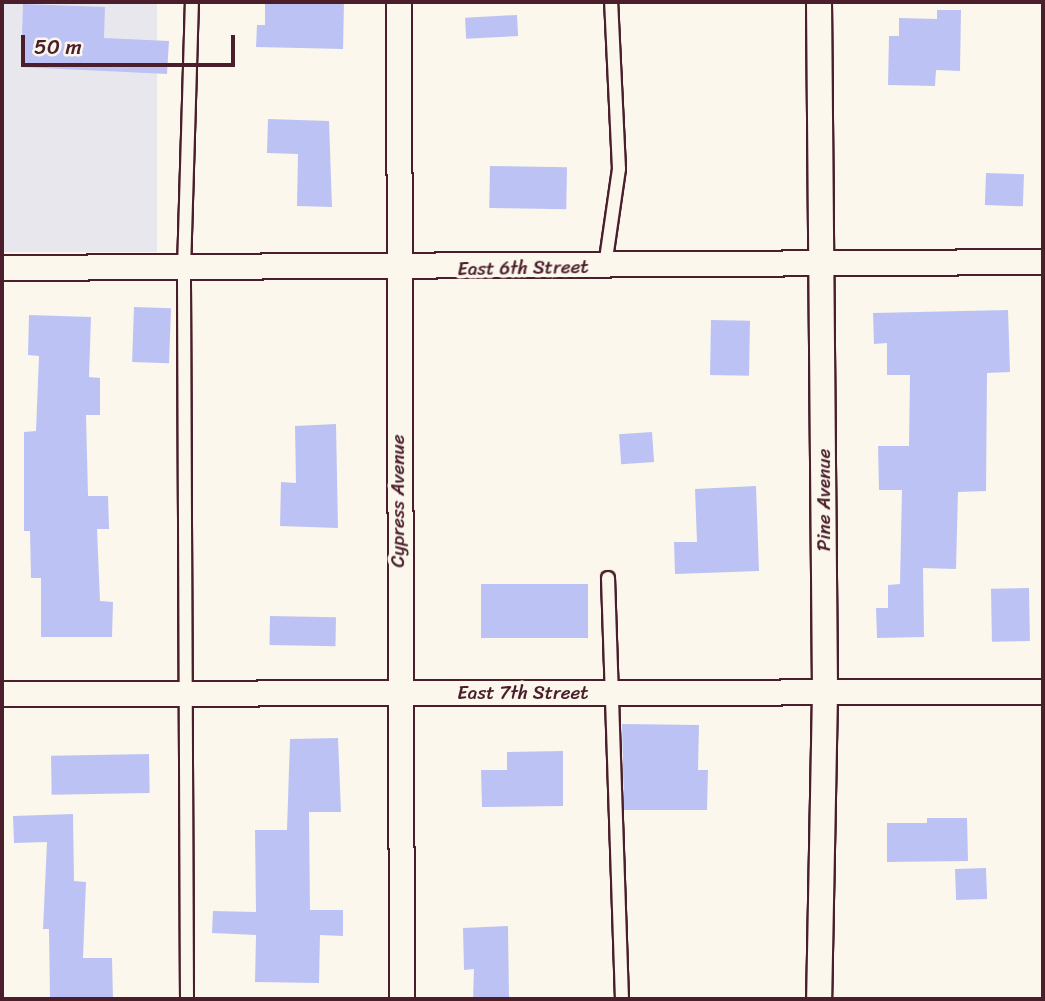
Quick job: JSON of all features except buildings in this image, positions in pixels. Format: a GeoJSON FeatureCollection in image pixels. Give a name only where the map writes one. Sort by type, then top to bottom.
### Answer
{"type":"FeatureCollection","features":[{"type":"Feature","properties":{"kind":"street","name":"Cypress Avenue"},"geometry":{"type":"LineString","coordinates":[[399,2],[398,693],[402,999]]}},
{"type":"Feature","properties":{"kind":"street","name":"Pine Avenue"},"geometry":{"type":"LineString","coordinates":[[819,2],[825,693],[819,999]]}},
{"type":"Feature","properties":{"kind":"street","name":"East 6th Street"},"geometry":{"type":"LineString","coordinates":[[2,268],[398,269],[1043,262]]}},
{"type":"Feature","properties":{"kind":"street","name":"East 7th Street"},"geometry":{"type":"LineString","coordinates":[[2,694],[1043,692]]}},
{"type":"Feature","properties":{"kind":"lane"},"geometry":{"type":"LineString","coordinates":[[187,999],[189,693],[184,269],[192,2]]}},
{"type":"Feature","properties":{"kind":"lane"},"geometry":{"type":"LineString","coordinates":[[605,267],[620,169],[611,2]]}},
{"type":"Feature","properties":{"kind":"lane"},"geometry":{"type":"LineString","coordinates":[[608,578],[622,999]]}},
{"type":"Feature","properties":{"kind":"shaded area"},"geometry":{"type":"Polygon","coordinates":[[[2,2],[157,2],[157,252],[2,252],[2,2]]]}}]}
